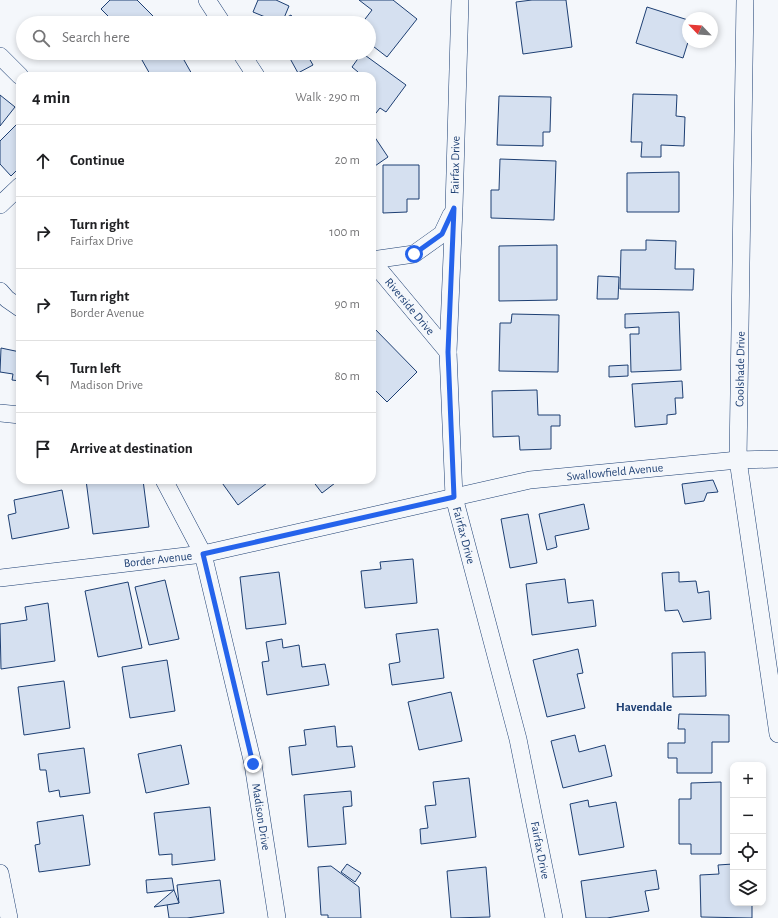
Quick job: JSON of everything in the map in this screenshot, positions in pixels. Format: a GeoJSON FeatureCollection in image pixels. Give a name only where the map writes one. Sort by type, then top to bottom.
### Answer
{"type":"FeatureCollection","features":[{"type":"Feature","properties":{"kind":"street"},"geometry":{"type":"LineString","coordinates":[[207,0],[217,16]]}},
{"type":"Feature","properties":{"kind":"street","name":"Fairfax Drive"},"geometry":{"type":"LineString","coordinates":[[460,0],[448,352],[454,497],[518,739],[554,918]]}},
{"type":"Feature","properties":{"kind":"street","name":"Coolshade Drive"},"geometry":{"type":"LineString","coordinates":[[745,0],[738,460],[778,734]]}},
{"type":"Feature","properties":{"kind":"street"},"geometry":{"type":"LineString","coordinates":[[0,56],[16,72]]}},
{"type":"Feature","properties":{"kind":"street"},"geometry":{"type":"LineString","coordinates":[[246,60],[253,72]]}},
{"type":"Feature","properties":{"kind":"street"},"geometry":{"type":"LineString","coordinates":[[0,205],[16,190]]}},
{"type":"Feature","properties":{"kind":"street"},"geometry":{"type":"LineString","coordinates":[[376,259],[414,254],[442,234],[454,208]]}},
{"type":"Feature","properties":{"kind":"street","name":"Riverside Drive"},"geometry":{"type":"LineString","coordinates":[[376,265],[448,352]]}},
{"type":"Feature","properties":{"kind":"street"},"geometry":{"type":"LineString","coordinates":[[0,291],[7,299],[16,305]]}},
{"type":"Feature","properties":{"kind":"street"},"geometry":{"type":"LineString","coordinates":[[0,413],[16,415]]}},
{"type":"Feature","properties":{"kind":"street","name":"Swallowfield Avenue"},"geometry":{"type":"LineString","coordinates":[[454,497],[530,480],[738,460],[778,459]]}},
{"type":"Feature","properties":{"kind":"street","name":"Madison Drive"},"geometry":{"type":"LineString","coordinates":[[166,484],[203,554],[253,764],[278,918]]}},
{"type":"Feature","properties":{"kind":"street","name":"Border Avenue"},"geometry":{"type":"LineString","coordinates":[[0,578],[203,554],[454,497]]}},
{"type":"Feature","properties":{"kind":"street"},"geometry":{"type":"LineString","coordinates":[[0,872],[9,918]]}},
{"type":"Feature","properties":{"kind":"building"},"geometry":{"type":"Polygon","coordinates":[[[110,0],[137,0],[153,16],[108,16],[101,9],[110,0]]]}},
{"type":"Feature","properties":{"kind":"building"},"geometry":{"type":"Polygon","coordinates":[[[258,0],[276,0],[289,6],[285,16],[263,16],[253,12],[258,0]]]}},
{"type":"Feature","properties":{"kind":"building"},"geometry":{"type":"Polygon","coordinates":[[[359,0],[393,0],[417,19],[387,57],[376,48],[376,16],[367,16],[372,10],[359,0]]]}},
{"type":"Feature","properties":{"kind":"building"},"geometry":{"type":"Polygon","coordinates":[[[532,0],[566,0],[572,47],[523,54],[516,2],[532,0]]]}},
{"type":"Feature","properties":{"kind":"building"},"geometry":{"type":"Polygon","coordinates":[[[647,7],[682,18],[682,48],[686,48],[683,58],[636,43],[647,7]]]}},
{"type":"Feature","properties":{"kind":"building"},"geometry":{"type":"Polygon","coordinates":[[[142,60],[184,60],[191,72],[149,72],[142,60]]]}},
{"type":"Feature","properties":{"kind":"building"},"geometry":{"type":"Polygon","coordinates":[[[291,60],[310,60],[313,65],[297,72],[291,60]]]}},
{"type":"Feature","properties":{"kind":"building"},"geometry":{"type":"Polygon","coordinates":[[[357,60],[372,60],[406,85],[386,112],[380,108],[376,113],[376,72],[358,72],[352,67],[357,60]]]}},
{"type":"Feature","properties":{"kind":"building"},"geometry":{"type":"Polygon","coordinates":[[[633,94],[677,95],[676,116],[685,117],[684,146],[661,145],[661,157],[641,157],[642,142],[631,142],[633,94]]]}},
{"type":"Feature","properties":{"kind":"building"},"geometry":{"type":"Polygon","coordinates":[[[0,95],[15,107],[0,126],[0,95]]]}},
{"type":"Feature","properties":{"kind":"building"},"geometry":{"type":"Polygon","coordinates":[[[499,96],[551,97],[550,132],[543,132],[543,146],[497,145],[499,96]]]}},
{"type":"Feature","properties":{"kind":"building"},"geometry":{"type":"Polygon","coordinates":[[[16,125],[16,171],[11,176],[0,164],[0,141],[16,125]]]}},
{"type":"Feature","properties":{"kind":"building"},"geometry":{"type":"Polygon","coordinates":[[[376,139],[388,157],[376,165],[376,139]]]}},
{"type":"Feature","properties":{"kind":"building"},"geometry":{"type":"Polygon","coordinates":[[[500,159],[556,161],[554,220],[491,218],[491,190],[499,190],[500,159]]]}},
{"type":"Feature","properties":{"kind":"building"},"geometry":{"type":"Polygon","coordinates":[[[383,165],[419,165],[419,199],[407,199],[407,212],[383,213],[383,165]]]}},
{"type":"Feature","properties":{"kind":"building"},"geometry":{"type":"Polygon","coordinates":[[[679,172],[679,212],[627,212],[627,173],[679,172]]]}},
{"type":"Feature","properties":{"kind":"building"},"geometry":{"type":"Polygon","coordinates":[[[646,240],[676,241],[675,269],[694,269],[693,290],[620,289],[621,250],[646,250],[646,240]]]}},
{"type":"Feature","properties":{"kind":"building"},"geometry":{"type":"Polygon","coordinates":[[[557,245],[557,300],[499,301],[499,246],[557,245]]]}},
{"type":"Feature","properties":{"kind":"building"},"geometry":{"type":"Polygon","coordinates":[[[598,276],[619,277],[618,299],[597,299],[598,276]]]}},
{"type":"Feature","properties":{"kind":"building"},"geometry":{"type":"Polygon","coordinates":[[[679,312],[681,370],[631,372],[630,334],[639,334],[639,327],[625,328],[625,314],[679,312]]]}},
{"type":"Feature","properties":{"kind":"building"},"geometry":{"type":"Polygon","coordinates":[[[512,314],[559,315],[558,372],[499,371],[500,323],[511,323],[512,314]]]}},
{"type":"Feature","properties":{"kind":"building"},"geometry":{"type":"Polygon","coordinates":[[[376,330],[417,372],[387,402],[376,391],[376,330]]]}},
{"type":"Feature","properties":{"kind":"building"},"geometry":{"type":"Polygon","coordinates":[[[1,348],[16,351],[16,380],[12,380],[13,374],[0,372],[1,348]]]}},
{"type":"Feature","properties":{"kind":"building"},"geometry":{"type":"Polygon","coordinates":[[[628,365],[628,376],[609,377],[609,366],[628,365]]]}},
{"type":"Feature","properties":{"kind":"building"},"geometry":{"type":"Polygon","coordinates":[[[682,381],[683,398],[675,398],[676,414],[667,415],[667,424],[635,427],[632,384],[682,381]]]}},
{"type":"Feature","properties":{"kind":"building"},"geometry":{"type":"Polygon","coordinates":[[[537,390],[538,415],[560,415],[560,426],[551,426],[551,449],[520,450],[519,436],[493,437],[492,391],[537,390]]]}},
{"type":"Feature","properties":{"kind":"building"},"geometry":{"type":"Polygon","coordinates":[[[713,480],[718,492],[707,493],[704,501],[685,504],[682,484],[713,480]]]}},
{"type":"Feature","properties":{"kind":"building"},"geometry":{"type":"Polygon","coordinates":[[[87,484],[144,484],[149,527],[93,534],[87,484]]]}},
{"type":"Feature","properties":{"kind":"building"},"geometry":{"type":"Polygon","coordinates":[[[223,484],[266,484],[238,505],[223,484]]]}},
{"type":"Feature","properties":{"kind":"building"},"geometry":{"type":"Polygon","coordinates":[[[315,484],[334,484],[322,493],[315,484]]]}},
{"type":"Feature","properties":{"kind":"building"},"geometry":{"type":"Polygon","coordinates":[[[62,490],[69,528],[12,539],[8,515],[16,513],[14,500],[62,490]]]}},
{"type":"Feature","properties":{"kind":"building"},"geometry":{"type":"Polygon","coordinates":[[[584,504],[589,529],[555,536],[557,547],[547,550],[539,514],[584,504]]]}},
{"type":"Feature","properties":{"kind":"building"},"geometry":{"type":"Polygon","coordinates":[[[528,514],[537,563],[510,568],[501,519],[528,514]]]}},
{"type":"Feature","properties":{"kind":"building"},"geometry":{"type":"Polygon","coordinates":[[[413,559],[417,603],[365,608],[361,571],[381,569],[380,562],[413,559]]]}},
{"type":"Feature","properties":{"kind":"building"},"geometry":{"type":"Polygon","coordinates":[[[279,572],[286,624],[246,629],[240,577],[279,572]]]}},
{"type":"Feature","properties":{"kind":"building"},"geometry":{"type":"Polygon","coordinates":[[[679,572],[679,582],[696,581],[698,593],[709,591],[711,619],[683,622],[678,610],[665,611],[662,573],[679,572]]]}},
{"type":"Feature","properties":{"kind":"building"},"geometry":{"type":"Polygon","coordinates":[[[565,579],[568,603],[593,600],[596,626],[532,635],[526,584],[565,579]]]}},
{"type":"Feature","properties":{"kind":"building"},"geometry":{"type":"Polygon","coordinates":[[[165,580],[179,639],[149,645],[135,587],[165,580]]]}},
{"type":"Feature","properties":{"kind":"building"},"geometry":{"type":"Polygon","coordinates":[[[128,582],[142,648],[98,657],[85,591],[128,582]]]}},
{"type":"Feature","properties":{"kind":"building"},"geometry":{"type":"Polygon","coordinates":[[[48,603],[55,661],[1,669],[0,624],[27,620],[25,607],[48,603]]]}},
{"type":"Feature","properties":{"kind":"building"},"geometry":{"type":"Polygon","coordinates":[[[438,629],[444,678],[392,685],[389,664],[400,662],[396,634],[438,629]]]}},
{"type":"Feature","properties":{"kind":"building"},"geometry":{"type":"Polygon","coordinates":[[[282,639],[283,648],[299,645],[302,667],[325,664],[329,685],[267,695],[262,662],[269,661],[266,642],[282,639]]]}},
{"type":"Feature","properties":{"kind":"building"},"geometry":{"type":"Polygon","coordinates":[[[578,649],[583,673],[577,674],[585,708],[547,717],[533,660],[578,649]]]}},
{"type":"Feature","properties":{"kind":"building"},"geometry":{"type":"Polygon","coordinates":[[[705,652],[706,696],[673,697],[672,653],[705,652]]]}},
{"type":"Feature","properties":{"kind":"building"},"geometry":{"type":"Polygon","coordinates":[[[167,660],[175,711],[130,718],[122,667],[167,660]]]}},
{"type":"Feature","properties":{"kind":"building"},"geometry":{"type":"Polygon","coordinates":[[[64,681],[70,728],[24,735],[18,687],[64,681]]]}},
{"type":"Feature","properties":{"kind":"building"},"geometry":{"type":"Polygon","coordinates":[[[451,692],[462,741],[419,750],[408,702],[451,692]]]}},
{"type":"Feature","properties":{"kind":"building"},"geometry":{"type":"Polygon","coordinates":[[[679,714],[729,715],[729,742],[712,742],[712,773],[677,773],[677,758],[668,758],[668,743],[685,743],[685,729],[678,729],[679,714]]]}},
{"type":"Feature","properties":{"kind":"building"},"geometry":{"type":"Polygon","coordinates":[[[335,726],[337,747],[352,746],[355,767],[292,775],[289,747],[306,745],[304,730],[335,726]]]}},
{"type":"Feature","properties":{"kind":"building"},"geometry":{"type":"Polygon","coordinates":[[[575,735],[579,752],[605,745],[612,776],[563,788],[551,741],[575,735]]]}},
{"type":"Feature","properties":{"kind":"building"},"geometry":{"type":"Polygon","coordinates":[[[181,745],[189,784],[146,793],[138,754],[181,745]]]}},
{"type":"Feature","properties":{"kind":"building"},"geometry":{"type":"Polygon","coordinates":[[[84,748],[90,793],[60,797],[59,790],[49,792],[46,770],[40,770],[38,754],[84,748]]]}},
{"type":"Feature","properties":{"kind":"building"},"geometry":{"type":"Polygon","coordinates":[[[469,778],[476,837],[421,844],[420,829],[428,828],[425,806],[436,805],[433,782],[469,778]]]}},
{"type":"Feature","properties":{"kind":"building"},"geometry":{"type":"Polygon","coordinates":[[[721,782],[721,854],[691,854],[691,844],[679,844],[679,799],[691,799],[691,783],[721,782]]]}},
{"type":"Feature","properties":{"kind":"building"},"geometry":{"type":"Polygon","coordinates":[[[351,791],[352,806],[343,807],[346,844],[308,847],[304,795],[351,791]]]}},
{"type":"Feature","properties":{"kind":"building"},"geometry":{"type":"Polygon","coordinates":[[[588,800],[589,807],[616,802],[624,847],[579,855],[570,804],[588,800]]]}},
{"type":"Feature","properties":{"kind":"building"},"geometry":{"type":"Polygon","coordinates":[[[210,807],[215,860],[172,865],[172,854],[159,855],[154,813],[210,807]]]}},
{"type":"Feature","properties":{"kind":"building"},"geometry":{"type":"Polygon","coordinates":[[[83,815],[90,865],[39,872],[35,845],[40,844],[37,822],[83,815]]]}},
{"type":"Feature","properties":{"kind":"building"},"geometry":{"type":"Polygon","coordinates":[[[347,864],[361,873],[355,882],[341,872],[347,864]]]}},
{"type":"Feature","properties":{"kind":"building"},"geometry":{"type":"Polygon","coordinates":[[[730,864],[730,906],[752,906],[752,918],[701,917],[700,875],[719,874],[718,865],[730,864]]]}},
{"type":"Feature","properties":{"kind":"building"},"geometry":{"type":"Polygon","coordinates":[[[331,866],[359,887],[361,918],[328,918],[328,915],[321,915],[318,867],[331,866]]]}},
{"type":"Feature","properties":{"kind":"building"},"geometry":{"type":"Polygon","coordinates":[[[486,867],[490,917],[451,918],[447,871],[486,867]]]}},
{"type":"Feature","properties":{"kind":"building"},"geometry":{"type":"Polygon","coordinates":[[[656,870],[659,889],[645,891],[649,911],[607,918],[586,918],[581,881],[656,870]]]}},
{"type":"Feature","properties":{"kind":"building"},"geometry":{"type":"Polygon","coordinates":[[[172,878],[174,890],[147,893],[146,880],[172,878]]]}},
{"type":"Feature","properties":{"kind":"building"},"geometry":{"type":"Polygon","coordinates":[[[220,880],[224,913],[187,918],[169,918],[167,904],[179,903],[177,885],[220,880]]]}},
{"type":"Feature","properties":{"kind":"building"},"geometry":{"type":"Polygon","coordinates":[[[174,890],[179,903],[154,907],[174,890]]]}},
{"type":"Feature","properties":{"kind":"district","name":"Havendale"},"geometry":{"type":"Point","coordinates":[644,707]}},
{"type":"Feature","properties":{"kind":"route"},"geometry":{"type":"LineString","coordinates":[[253,764],[203,554],[454,497],[448,352],[454,208],[442,234],[414,254]]}}]}
